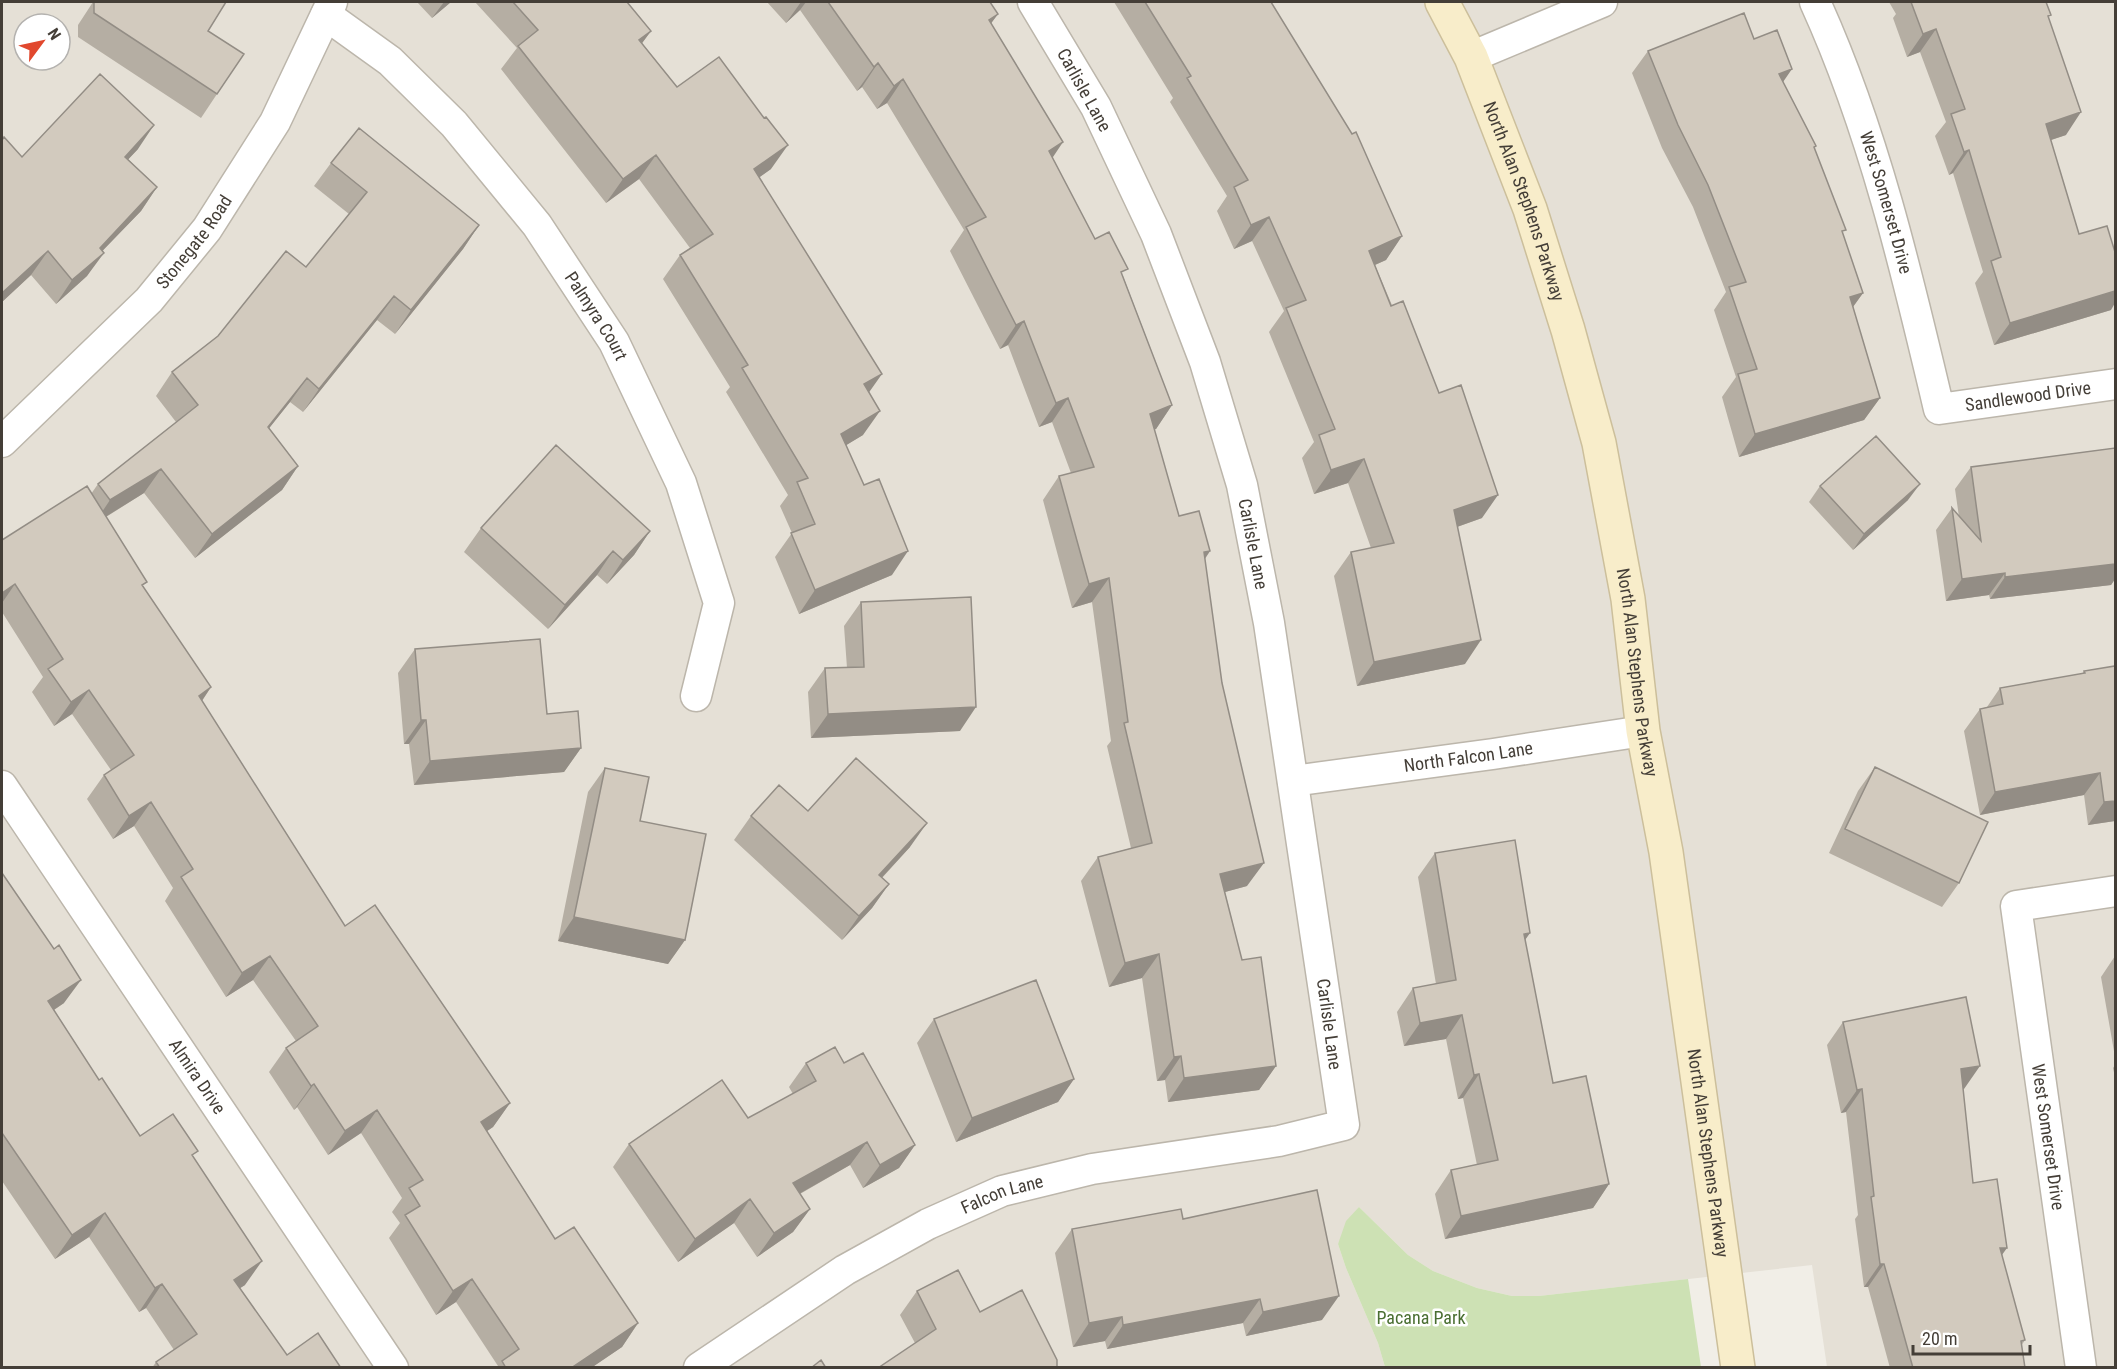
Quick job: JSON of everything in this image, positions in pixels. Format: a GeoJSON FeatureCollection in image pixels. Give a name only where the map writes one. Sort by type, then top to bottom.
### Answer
{"type":"FeatureCollection","features":[{"type":"Feature","properties":{"kind":"street","name":"Carlisle Lane"},"geometry":{"type":"LineString","coordinates":[[1033,2],[1096,107],[1156,234],[1205,362],[1242,485],[1269,623],[1344,1125]]}},
{"type":"Feature","properties":{"kind":"street","name":"North Alan Stephens Parkway"},"geometry":{"type":"LineString","coordinates":[[1442,2],[1471,57],[1530,208],[1568,330],[1599,443],[1628,599],[1643,731],[1666,852],[1738,1368]]}},
{"type":"Feature","properties":{"kind":"street"},"geometry":{"type":"LineString","coordinates":[[1471,57],[1602,2]]}},
{"type":"Feature","properties":{"kind":"street","name":"West Somerset Drive"},"geometry":{"type":"LineString","coordinates":[[1815,2],[1867,139],[1908,276],[1939,409]]}},
{"type":"Feature","properties":{"kind":"street","name":"Stonegate Road"},"geometry":{"type":"LineString","coordinates":[[2,442],[149,300],[207,229],[275,122],[329,8]]}},
{"type":"Feature","properties":{"kind":"street","name":"Palmyra Court"},"geometry":{"type":"LineString","coordinates":[[329,8],[390,61],[454,124],[537,225],[614,342],[681,483],[719,603],[696,696]]}},
{"type":"Feature","properties":{"kind":"street","name":"Sandlewood Drive"},"geometry":{"type":"LineString","coordinates":[[1939,409],[2115,384]]}},
{"type":"Feature","properties":{"kind":"street","name":"North Falcon Lane"},"geometry":{"type":"LineString","coordinates":[[1293,781],[1643,731]]}},
{"type":"Feature","properties":{"kind":"street","name":"Almira Drive"},"geometry":{"type":"LineString","coordinates":[[2,786],[393,1368]]}},
{"type":"Feature","properties":{"kind":"street","name":"West Somerset Drive"},"geometry":{"type":"LineString","coordinates":[[2081,1368],[2016,906],[2115,891]]}},
{"type":"Feature","properties":{"kind":"street","name":"Falcon Lane"},"geometry":{"type":"LineString","coordinates":[[699,1368],[844,1270],[928,1224],[1002,1191],[1092,1169],[1279,1141],[1344,1125]]}},
{"type":"Feature","properties":{"kind":"shaded area"},"geometry":{"type":"Polygon","coordinates":[[[2,2],[2115,2],[2115,1367],[1827,1367],[1812,1265],[1539,1296],[1512,1296],[1477,1288],[1433,1271],[1408,1255],[1359,1207],[1338,1244],[1378,1343],[1385,1367],[2,1368],[2,2]]]}},
{"type":"Feature","properties":{"kind":"green space","name":"Pacana Park"},"geometry":{"type":"Polygon","coordinates":[[[1359,1207],[1408,1255],[1433,1271],[1477,1288],[1512,1296],[1539,1296],[1688,1279],[1701,1367],[1385,1367],[1378,1343],[1338,1244],[1346,1221],[1359,1207]]]}},
{"type":"Feature","properties":{"kind":"building"},"geometry":{"type":"Polygon","coordinates":[[[94,2],[226,2],[208,31],[244,54],[217,94],[94,13],[94,2]]]}},
{"type":"Feature","properties":{"kind":"building"},"geometry":{"type":"Polygon","coordinates":[[[513,2],[627,2],[651,31],[639,40],[677,87],[719,57],[764,118],[766,117],[788,145],[754,169],[882,374],[864,384],[880,411],[841,434],[864,485],[879,479],[908,551],[815,590],[791,533],[815,524],[797,482],[808,478],[742,368],[748,365],[680,255],[713,234],[656,155],[623,179],[518,46],[538,30],[513,2]]]}},
{"type":"Feature","properties":{"kind":"building"},"geometry":{"type":"Polygon","coordinates":[[[828,2],[990,2],[998,14],[989,20],[1063,142],[1049,151],[1095,239],[1109,232],[1128,269],[1121,272],[1172,405],[1150,414],[1179,516],[1199,511],[1210,551],[1204,552],[1222,683],[1264,863],[1220,874],[1242,960],[1261,957],[1276,1066],[1184,1078],[1181,1056],[1174,1057],[1159,954],[1125,963],[1098,857],[1152,843],[1124,723],[1128,722],[1109,578],[1089,584],[1059,476],[1094,467],[1068,398],[1056,403],[1024,321],[1016,325],[966,227],[986,217],[903,79],[894,86],[878,63],[874,67],[828,2]]]}},
{"type":"Feature","properties":{"kind":"building"},"geometry":{"type":"Polygon","coordinates":[[[1145,2],[1271,2],[1352,134],[1356,132],[1402,236],[1369,251],[1391,306],[1403,301],[1439,393],[1461,385],[1498,495],[1454,510],[1481,640],[1374,662],[1351,552],[1394,543],[1364,459],[1331,470],[1319,435],[1335,429],[1286,308],[1306,300],[1269,217],[1251,225],[1234,187],[1248,180],[1187,78],[1191,76],[1145,2]]]}},
{"type":"Feature","properties":{"kind":"building"},"geometry":{"type":"Polygon","coordinates":[[[1911,2],[2046,2],[2051,15],[2048,16],[2081,112],[2046,124],[2079,234],[2107,226],[2115,252],[2115,291],[2010,323],[1991,261],[2001,257],[1969,150],[1964,152],[1951,114],[1965,109],[1936,29],[1923,34],[1911,2]]]}},
{"type":"Feature","properties":{"kind":"building"},"geometry":{"type":"Polygon","coordinates":[[[1744,13],[1754,39],[1777,30],[1792,69],[1779,74],[1816,146],[1814,147],[1846,230],[1842,231],[1863,293],[1850,297],[1880,398],[1755,434],[1738,374],[1757,369],[1729,287],[1746,282],[1708,185],[1678,125],[1648,51],[1744,13]]]}},
{"type":"Feature","properties":{"kind":"building"},"geometry":{"type":"Polygon","coordinates":[[[100,74],[154,125],[125,157],[157,187],[100,248],[104,253],[72,280],[48,251],[2,293],[2,140],[4,137],[22,157],[100,74]]]}},
{"type":"Feature","properties":{"kind":"building"},"geometry":{"type":"Polygon","coordinates":[[[359,128],[479,225],[411,310],[394,296],[319,389],[307,378],[268,427],[298,466],[212,534],[161,469],[110,500],[98,484],[198,405],[172,372],[218,336],[286,251],[306,267],[367,192],[331,163],[359,128]]]}},
{"type":"Feature","properties":{"kind":"building"},"geometry":{"type":"Polygon","coordinates":[[[1876,436],[1920,484],[1864,534],[1820,486],[1876,436]]]}},
{"type":"Feature","properties":{"kind":"building"},"geometry":{"type":"Polygon","coordinates":[[[556,445],[650,531],[623,560],[613,551],[565,605],[481,528],[556,445]]]}},
{"type":"Feature","properties":{"kind":"building"},"geometry":{"type":"Polygon","coordinates":[[[2115,448],[2115,564],[2005,577],[2005,573],[1962,579],[1952,508],[1981,541],[1971,467],[2115,448]]]}},
{"type":"Feature","properties":{"kind":"building"},"geometry":{"type":"Polygon","coordinates":[[[87,486],[147,582],[142,585],[211,687],[199,696],[345,926],[375,905],[510,1103],[481,1122],[555,1239],[574,1227],[638,1323],[571,1368],[506,1368],[502,1361],[519,1349],[472,1279],[453,1291],[405,1215],[420,1206],[409,1188],[423,1180],[377,1110],[345,1131],[314,1084],[311,1086],[286,1048],[318,1026],[270,956],[242,973],[181,877],[193,869],[151,802],[129,816],[104,775],[134,755],[89,690],[71,702],[48,669],[63,659],[15,584],[2,593],[2,540],[87,486]]]}},
{"type":"Feature","properties":{"kind":"building"},"geometry":{"type":"Polygon","coordinates":[[[971,597],[976,707],[828,714],[825,668],[864,667],[861,602],[971,597]]]}},
{"type":"Feature","properties":{"kind":"building"},"geometry":{"type":"Polygon","coordinates":[[[540,639],[547,714],[578,711],[581,748],[430,761],[426,720],[421,720],[415,649],[540,639]]]}},
{"type":"Feature","properties":{"kind":"building"},"geometry":{"type":"Polygon","coordinates":[[[2115,666],[2115,801],[2104,802],[2100,773],[1995,792],[1980,709],[2003,704],[2000,688],[2115,666]]]}},
{"type":"Feature","properties":{"kind":"building"},"geometry":{"type":"Polygon","coordinates":[[[856,758],[927,823],[879,875],[889,884],[859,916],[751,816],[779,785],[808,811],[856,758]]]}},
{"type":"Feature","properties":{"kind":"building"},"geometry":{"type":"Polygon","coordinates":[[[1875,767],[1988,822],[1959,883],[1845,829],[1875,767]]]}},
{"type":"Feature","properties":{"kind":"building"},"geometry":{"type":"Polygon","coordinates":[[[605,768],[649,777],[640,821],[706,834],[685,940],[574,917],[605,768]]]}},
{"type":"Feature","properties":{"kind":"building"},"geometry":{"type":"Polygon","coordinates":[[[1515,840],[1530,933],[1524,934],[1553,1083],[1586,1076],[1609,1184],[1461,1216],[1451,1170],[1498,1160],[1479,1074],[1474,1075],[1462,1015],[1420,1023],[1413,988],[1456,980],[1435,853],[1515,840]]]}},
{"type":"Feature","properties":{"kind":"building"},"geometry":{"type":"Polygon","coordinates":[[[2,873],[54,949],[59,945],[81,980],[48,1001],[99,1080],[102,1078],[140,1136],[173,1114],[198,1151],[192,1155],[262,1261],[234,1280],[287,1355],[318,1333],[341,1368],[160,1368],[156,1362],[197,1334],[162,1284],[155,1288],[105,1213],[72,1235],[2,1133],[2,873]]]}},
{"type":"Feature","properties":{"kind":"building"},"geometry":{"type":"Polygon","coordinates":[[[1036,980],[1074,1079],[972,1118],[934,1019],[1036,980]]]}},
{"type":"Feature","properties":{"kind":"building"},"geometry":{"type":"Polygon","coordinates":[[[1966,997],[1980,1066],[1961,1069],[1973,1183],[1997,1179],[2007,1248],[2000,1248],[2025,1340],[2021,1341],[2025,1368],[1913,1368],[1884,1264],[1880,1264],[1871,1197],[1874,1196],[1862,1089],[1857,1090],[1843,1022],[1966,997]]]}},
{"type":"Feature","properties":{"kind":"building"},"geometry":{"type":"Polygon","coordinates":[[[835,1047],[844,1063],[863,1053],[915,1145],[880,1165],[867,1142],[793,1183],[810,1209],[774,1233],[750,1199],[695,1239],[629,1144],[722,1080],[748,1118],[816,1081],[806,1063],[835,1047]]]}},
{"type":"Feature","properties":{"kind":"building"},"geometry":{"type":"Polygon","coordinates":[[[1317,1190],[1339,1296],[1263,1312],[1260,1299],[1123,1325],[1122,1317],[1089,1323],[1072,1229],[1181,1209],[1183,1219],[1317,1190]]]}},
{"type":"Feature","properties":{"kind":"building"},"geometry":{"type":"Polygon","coordinates":[[[958,1270],[980,1312],[1022,1290],[1057,1360],[1057,1368],[878,1368],[936,1329],[917,1291],[958,1270]]]}},
{"type":"Feature","properties":{"kind":"building"},"geometry":{"type":"Polygon","coordinates":[[[821,1360],[826,1368],[811,1368],[821,1360]]]}}]}
